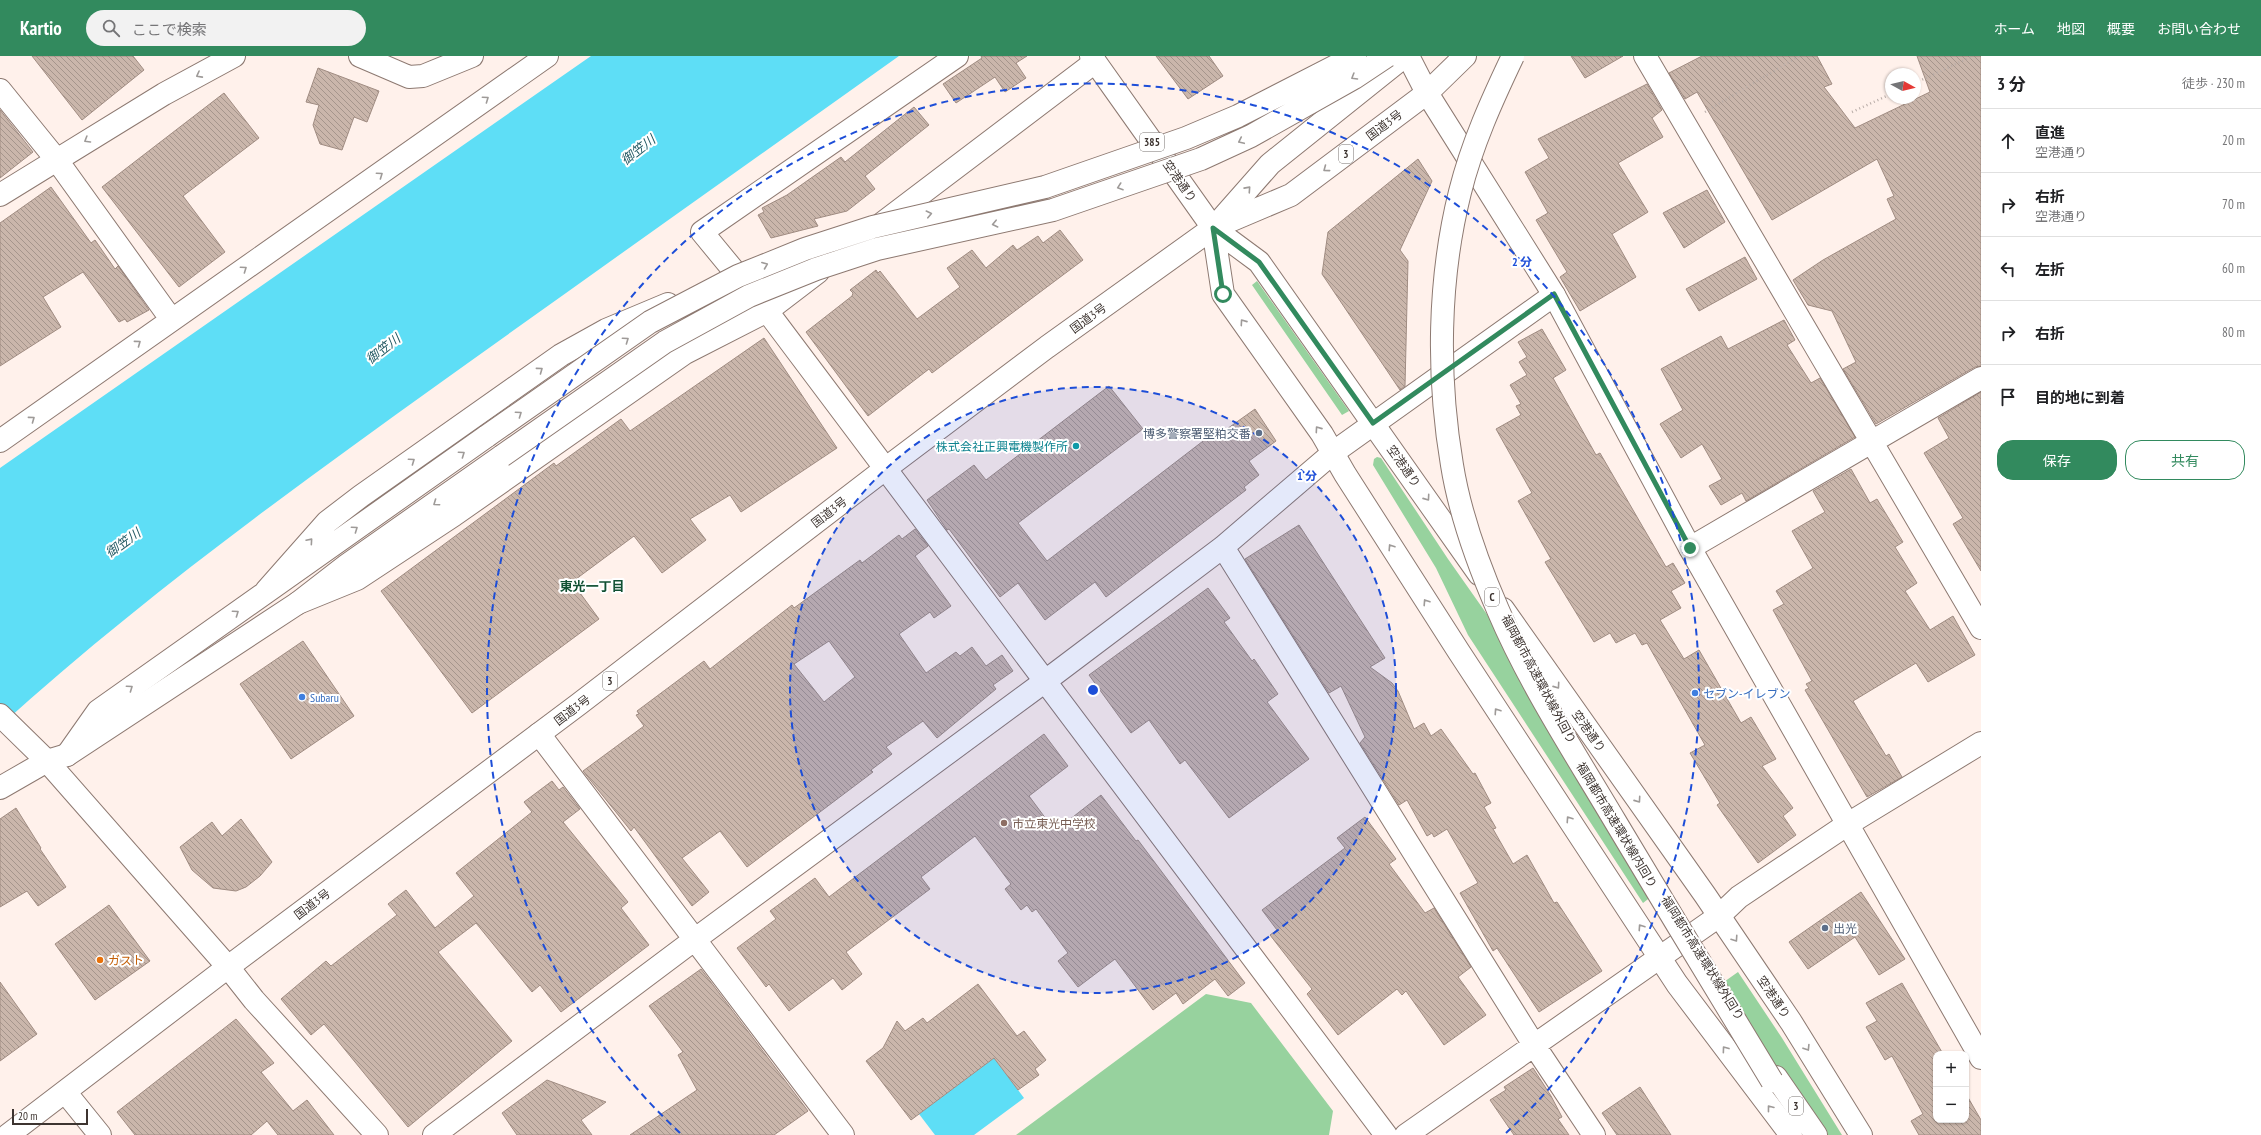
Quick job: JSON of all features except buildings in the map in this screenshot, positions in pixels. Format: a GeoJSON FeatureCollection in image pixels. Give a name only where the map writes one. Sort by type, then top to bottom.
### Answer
{"type":"FeatureCollection","features":[{"type":"Feature","properties":{"kind":"main road"},"geometry":{"type":"LineString","coordinates":[[0,195],[56,159],[164,94],[234,56]]}},
{"type":"Feature","properties":{"kind":"main road"},"geometry":{"type":"LineString","coordinates":[[360,56],[410,77],[423,76],[472,56]]}},
{"type":"Feature","properties":{"kind":"main road"},"geometry":{"type":"LineString","coordinates":[[0,441],[171,319],[547,56]]}},
{"type":"Feature","properties":{"kind":"main road"},"geometry":{"type":"LineString","coordinates":[[957,56],[702,232],[767,311],[1044,682],[1386,1135]]}},
{"type":"Feature","properties":{"kind":"main road"},"geometry":{"type":"LineString","coordinates":[[67,754],[98,710],[650,322],[738,276],[805,249],[872,227],[1045,187],[1186,138],[1238,116],[1355,56]]}},
{"type":"Feature","properties":{"kind":"main road"},"geometry":{"type":"LineString","coordinates":[[0,788],[47,761],[67,754],[298,603],[347,565],[660,346],[749,296],[816,269],[878,249],[1053,210],[1201,159],[1250,136],[1354,78],[1387,56]]}},
{"type":"Feature","properties":{"kind":"main road","name":"国道3号"},"geometry":{"type":"LineString","coordinates":[[8,1135],[66,1093],[228,967],[539,734],[1047,347],[1213,228],[1270,164],[1404,56]]}},
{"type":"Feature","properties":{"kind":"main road"},"geometry":{"type":"LineString","coordinates":[[1408,56],[1427,93],[1554,294],[1690,548],[1981,1058]]}},
{"type":"Feature","properties":{"kind":"main road","name":"国道3号"},"geometry":{"type":"LineString","coordinates":[[1213,228],[1291,195],[1427,93],[1464,56]]}},
{"type":"Feature","properties":{"kind":"main road","name":"福岡都市高速環状線内回り"},"geometry":{"type":"LineString","coordinates":[[1513,56],[1492,100],[1473,150],[1460,192],[1444,293],[1442,353],[1445,412],[1452,467],[1463,514],[1481,567],[1499,612],[1540,693],[1586,773],[1774,1079]]}},
{"type":"Feature","properties":{"kind":"main road","name":"福岡都市高速環状線外回り"},"geometry":{"type":"LineString","coordinates":[[1517,56],[1477,150],[1456,233],[1448,294],[1446,353],[1449,412],[1456,466],[1466,505],[1502,610],[1543,692],[1774,1079],[1811,1135]]}},
{"type":"Feature","properties":{"kind":"main road"},"geometry":{"type":"LineString","coordinates":[[1645,56],[1871,444],[1981,628]]}},
{"type":"Feature","properties":{"kind":"main road"},"geometry":{"type":"LineString","coordinates":[[298,603],[357,579],[454,515],[685,353],[767,311],[1093,59]]}},
{"type":"Feature","properties":{"kind":"main road","name":"空港通り"},"geometry":{"type":"LineString","coordinates":[[1093,59],[1213,228],[1259,262],[1719,916],[1791,1022],[1861,1135]]}},
{"type":"Feature","properties":{"kind":"main road"},"geometry":{"type":"LineString","coordinates":[[0,90],[56,159],[171,319]]}},
{"type":"Feature","properties":{"kind":"main road","name":"空港通り"},"geometry":{"type":"LineString","coordinates":[[1213,228],[1223,294],[1334,452],[1345,474],[1458,652],[1690,1002],[1791,1135]]}},
{"type":"Feature","properties":{"kind":"main road"},"geometry":{"type":"LineString","coordinates":[[434,1135],[694,940],[1044,682],[1223,547],[1334,452],[1554,294]]}},
{"type":"Feature","properties":{"kind":"main road"},"geometry":{"type":"LineString","coordinates":[[1690,548],[1871,444],[1981,378]]}},
{"type":"Feature","properties":{"kind":"main road"},"geometry":{"type":"LineString","coordinates":[[1223,547],[1534,1045],[1594,1135]]}},
{"type":"Feature","properties":{"kind":"main road"},"geometry":{"type":"LineString","coordinates":[[0,714],[47,761],[228,967],[254,1000],[377,1135]]}},
{"type":"Feature","properties":{"kind":"main road"},"geometry":{"type":"LineString","coordinates":[[539,734],[843,1135]]}},
{"type":"Feature","properties":{"kind":"main road"},"geometry":{"type":"LineString","coordinates":[[1406,1135],[1719,916],[1739,897],[1848,824],[1981,743]]}},
{"type":"Feature","properties":{"kind":"main road"},"geometry":{"type":"LineString","coordinates":[[66,1093],[100,1135]]}},
{"type":"Feature","properties":{"kind":"path"},"geometry":{"type":"LineString","coordinates":[[1685,124],[1799,56]]}},
{"type":"Feature","properties":{"kind":"path"},"geometry":{"type":"LineString","coordinates":[[1921,80],[1973,56]]}},
{"type":"Feature","properties":{"kind":"path"},"geometry":{"type":"LineString","coordinates":[[1852,112],[1885,97]]}},
{"type":"Feature","properties":{"kind":"green space"},"geometry":{"type":"Polygon","coordinates":[[[1257,281],[1349,411],[1342,415],[1252,285],[1257,281]]]}},
{"type":"Feature","properties":{"kind":"green space"},"geometry":{"type":"Polygon","coordinates":[[[1377,457],[1381,458],[1448,559],[1555,711],[1665,886],[1643,903],[1468,635],[1436,568],[1373,465],[1374,459],[1377,457]]]}},
{"type":"Feature","properties":{"kind":"green space"},"geometry":{"type":"Polygon","coordinates":[[[1738,972],[1782,1038],[1842,1135],[1814,1135],[1714,989],[1738,972]]]}},
{"type":"Feature","properties":{"kind":"green space"},"geometry":{"type":"Polygon","coordinates":[[[1206,994],[1251,1003],[1333,1111],[1329,1135],[1016,1135],[1206,994]]]}},
{"type":"Feature","properties":{"kind":"water","name":"御笠川"},"geometry":{"type":"Polygon","coordinates":[[[591,56],[899,56],[270,506],[106,635],[0,726],[0,468],[591,56]]]}},
{"type":"Feature","properties":{"kind":"water"},"geometry":{"type":"Polygon","coordinates":[[[994,1058],[1024,1098],[974,1135],[935,1135],[919,1114],[994,1058]]]}},
{"type":"Feature","properties":{"kind":"place","name":"博多警察署堅粕交番"},"geometry":{"type":"Point","coordinates":[1259,433]}},
{"type":"Feature","properties":{"kind":"place","name":"株式会社正興電機製作所"},"geometry":{"type":"Point","coordinates":[1076,446]}},
{"type":"Feature","properties":{"kind":"place","name":"セブン-イレブン"},"geometry":{"type":"Point","coordinates":[1695,693]}},
{"type":"Feature","properties":{"kind":"place","name":"Subaru"},"geometry":{"type":"Point","coordinates":[302,697]}},
{"type":"Feature","properties":{"kind":"place","name":"市立東光中学校"},"geometry":{"type":"Point","coordinates":[1004,823]}},
{"type":"Feature","properties":{"kind":"place","name":"出光"},"geometry":{"type":"Point","coordinates":[1825,928]}},
{"type":"Feature","properties":{"kind":"place","name":"ガスト"},"geometry":{"type":"Point","coordinates":[100,960]}},
{"type":"Feature","properties":{"kind":"district","name":"東光一丁目"},"geometry":{"type":"Point","coordinates":[592,586]}},
{"type":"Feature","properties":{"kind":"route"},"geometry":{"type":"LineString","coordinates":[[1223,294],[1213,228],[1259,262],[1373,423],[1398,407],[1554,294],[1690,548]]}}]}
